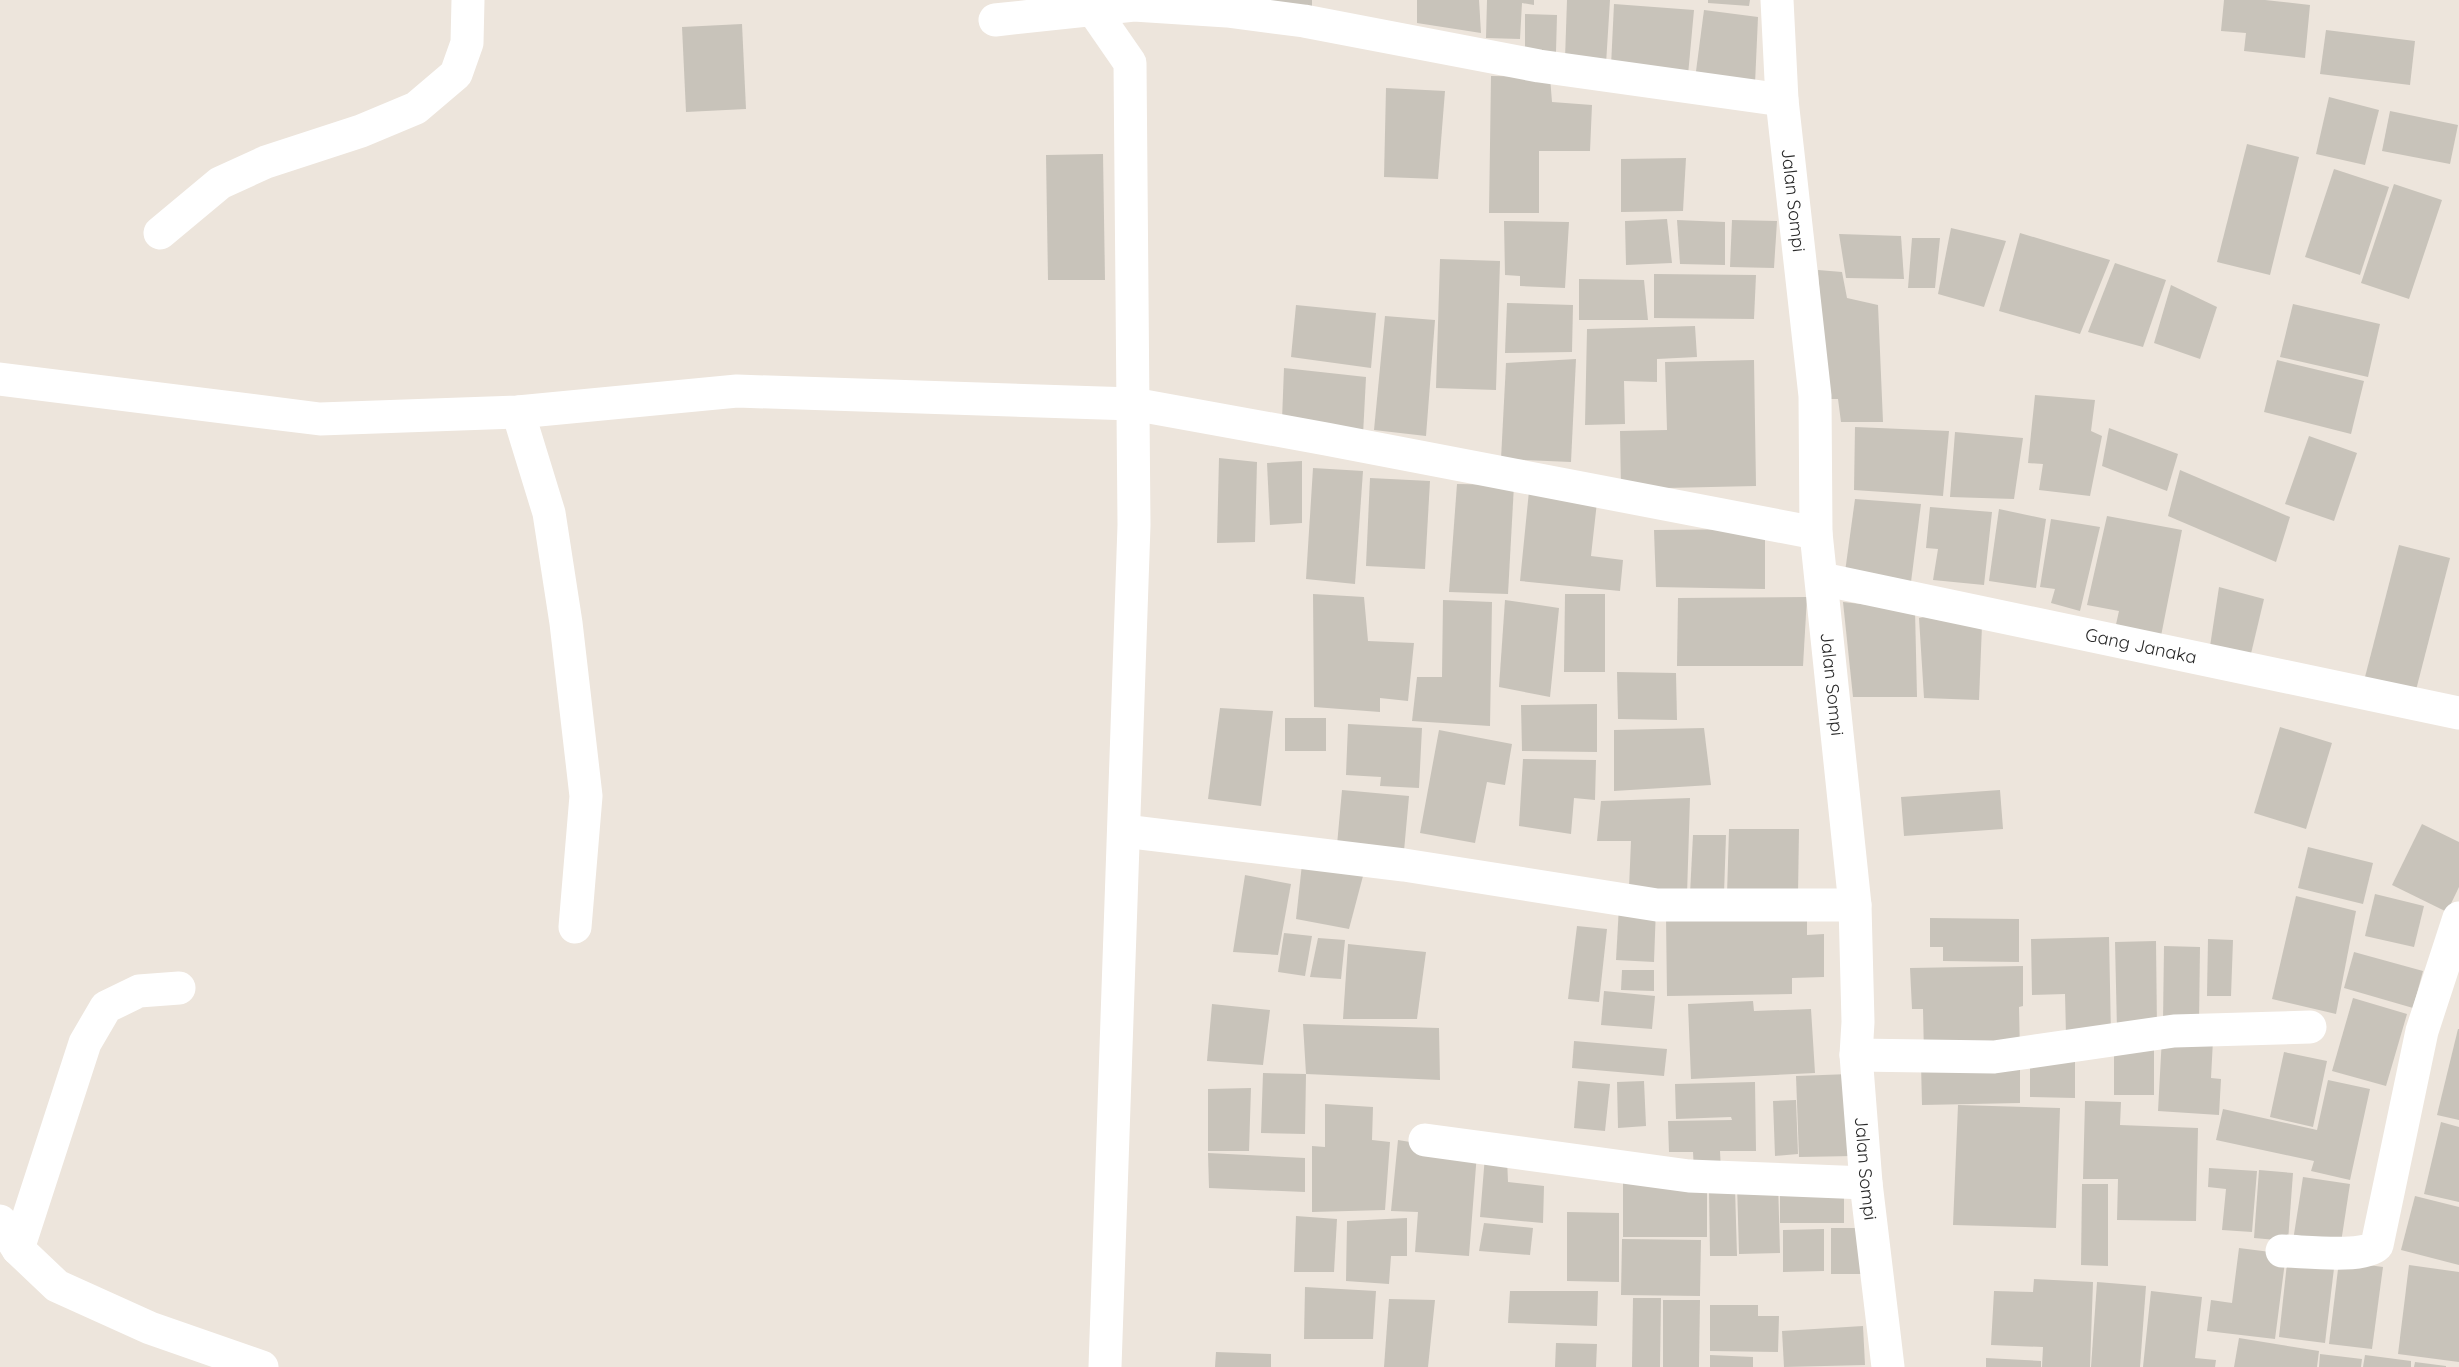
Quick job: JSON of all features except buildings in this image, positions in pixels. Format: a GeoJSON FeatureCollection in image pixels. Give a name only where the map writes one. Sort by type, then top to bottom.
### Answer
{"type":"FeatureCollection","features":[{"type":"Feature","properties":{"kind":"street"},"geometry":{"type":"LineString","coordinates":[[160,233],[220,183],[266,162],[361,131],[416,108],[456,74],[466,43],[468,0]]}},
{"type":"Feature","properties":{"kind":"street","name":"Jalan Sompi"},"geometry":{"type":"LineString","coordinates":[[1777,0],[1782,100],[1815,396],[1816,533],[1855,905],[1858,1022],[1856,1055],[1866,1183],[1888,1367]]}},
{"type":"Feature","properties":{"kind":"street"},"geometry":{"type":"LineString","coordinates":[[994,20],[1091,4],[1227,11],[1282,18],[1539,66],[1782,100]]}},
{"type":"Feature","properties":{"kind":"street"},"geometry":{"type":"LineString","coordinates":[[1091,4],[1130,63],[1134,525],[1106,1367]]}},
{"type":"Feature","properties":{"kind":"street"},"geometry":{"type":"LineString","coordinates":[[0,379],[320,419],[518,412],[737,391],[1133,404],[1816,533]]}},
{"type":"Feature","properties":{"kind":"street"},"geometry":{"type":"LineString","coordinates":[[518,412],[549,513],[566,622],[586,796],[575,927]]}},
{"type":"Feature","properties":{"kind":"street","name":"Gang Janaka"},"geometry":{"type":"LineString","coordinates":[[1821,579],[2459,713]]}},
{"type":"Feature","properties":{"kind":"street"},"geometry":{"type":"LineString","coordinates":[[1124,831],[1404,865],[1657,905],[1855,905]]}},
{"type":"Feature","properties":{"kind":"street"},"geometry":{"type":"LineString","coordinates":[[2282,1251],[2352,1252],[2373,1248],[2377,1245],[2422,1031],[2459,918]]}},
{"type":"Feature","properties":{"kind":"street"},"geometry":{"type":"LineString","coordinates":[[18,1249],[85,1043],[106,1007],[139,991],[179,988]]}},
{"type":"Feature","properties":{"kind":"street"},"geometry":{"type":"LineString","coordinates":[[1856,1055],[1994,1057],[2175,1031],[2310,1027]]}},
{"type":"Feature","properties":{"kind":"street"},"geometry":{"type":"LineString","coordinates":[[1425,1140],[1689,1176],[1866,1183]]}},
{"type":"Feature","properties":{"kind":"street"},"geometry":{"type":"LineString","coordinates":[[0,1221],[18,1249],[57,1286],[150,1328],[262,1367]]}}]}
